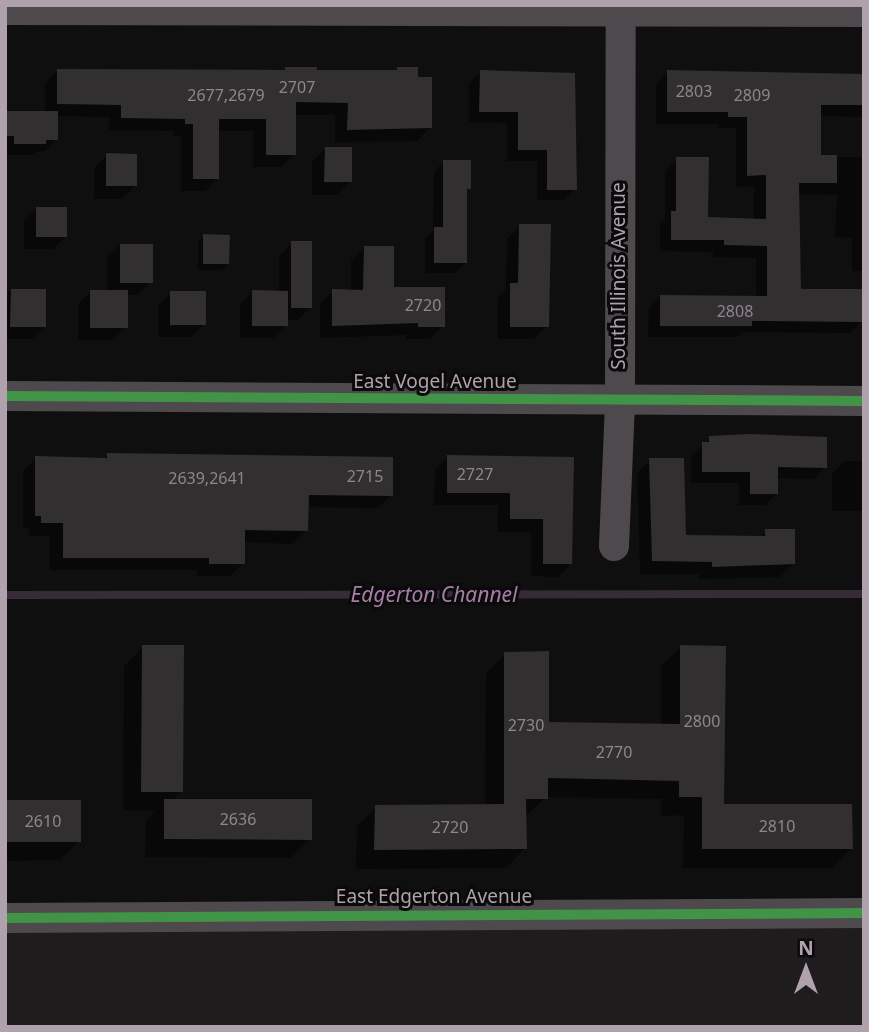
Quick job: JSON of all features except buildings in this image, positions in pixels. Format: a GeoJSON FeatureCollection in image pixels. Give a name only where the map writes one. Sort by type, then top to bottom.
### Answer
{"type":"FeatureCollection","features":[{"type":"Feature","properties":{"kind":"street"},"geometry":{"type":"LineString","coordinates":[[5,10],[621,8],[864,12]]}},
{"type":"Feature","properties":{"kind":"street","name":"South Illinois Avenue"},"geometry":{"type":"LineString","coordinates":[[614,546],[620,401],[621,8]]}},
{"type":"Feature","properties":{"kind":"street","name":"East Vogel Avenue"},"geometry":{"type":"LineString","coordinates":[[5,396],[864,401]]}},
{"type":"Feature","properties":{"kind":"street","name":"East Edgerton Avenue"},"geometry":{"type":"LineString","coordinates":[[5,918],[864,913]]}},
{"type":"Feature","properties":{"kind":"shaded area"},"geometry":{"type":"Polygon","coordinates":[[[864,913],[864,1027],[5,1027],[5,918],[864,913]]]}},
{"type":"Feature","properties":{"kind":"waterway","name":"Edgerton Channel"},"geometry":{"type":"LineString","coordinates":[[5,595],[864,594]]}},
{"type":"Feature","properties":{"kind":"cycle path"},"geometry":{"type":"LineString","coordinates":[[5,396],[864,401]]}},
{"type":"Feature","properties":{"kind":"cycle path"},"geometry":{"type":"LineString","coordinates":[[5,918],[864,913]]}}]}
